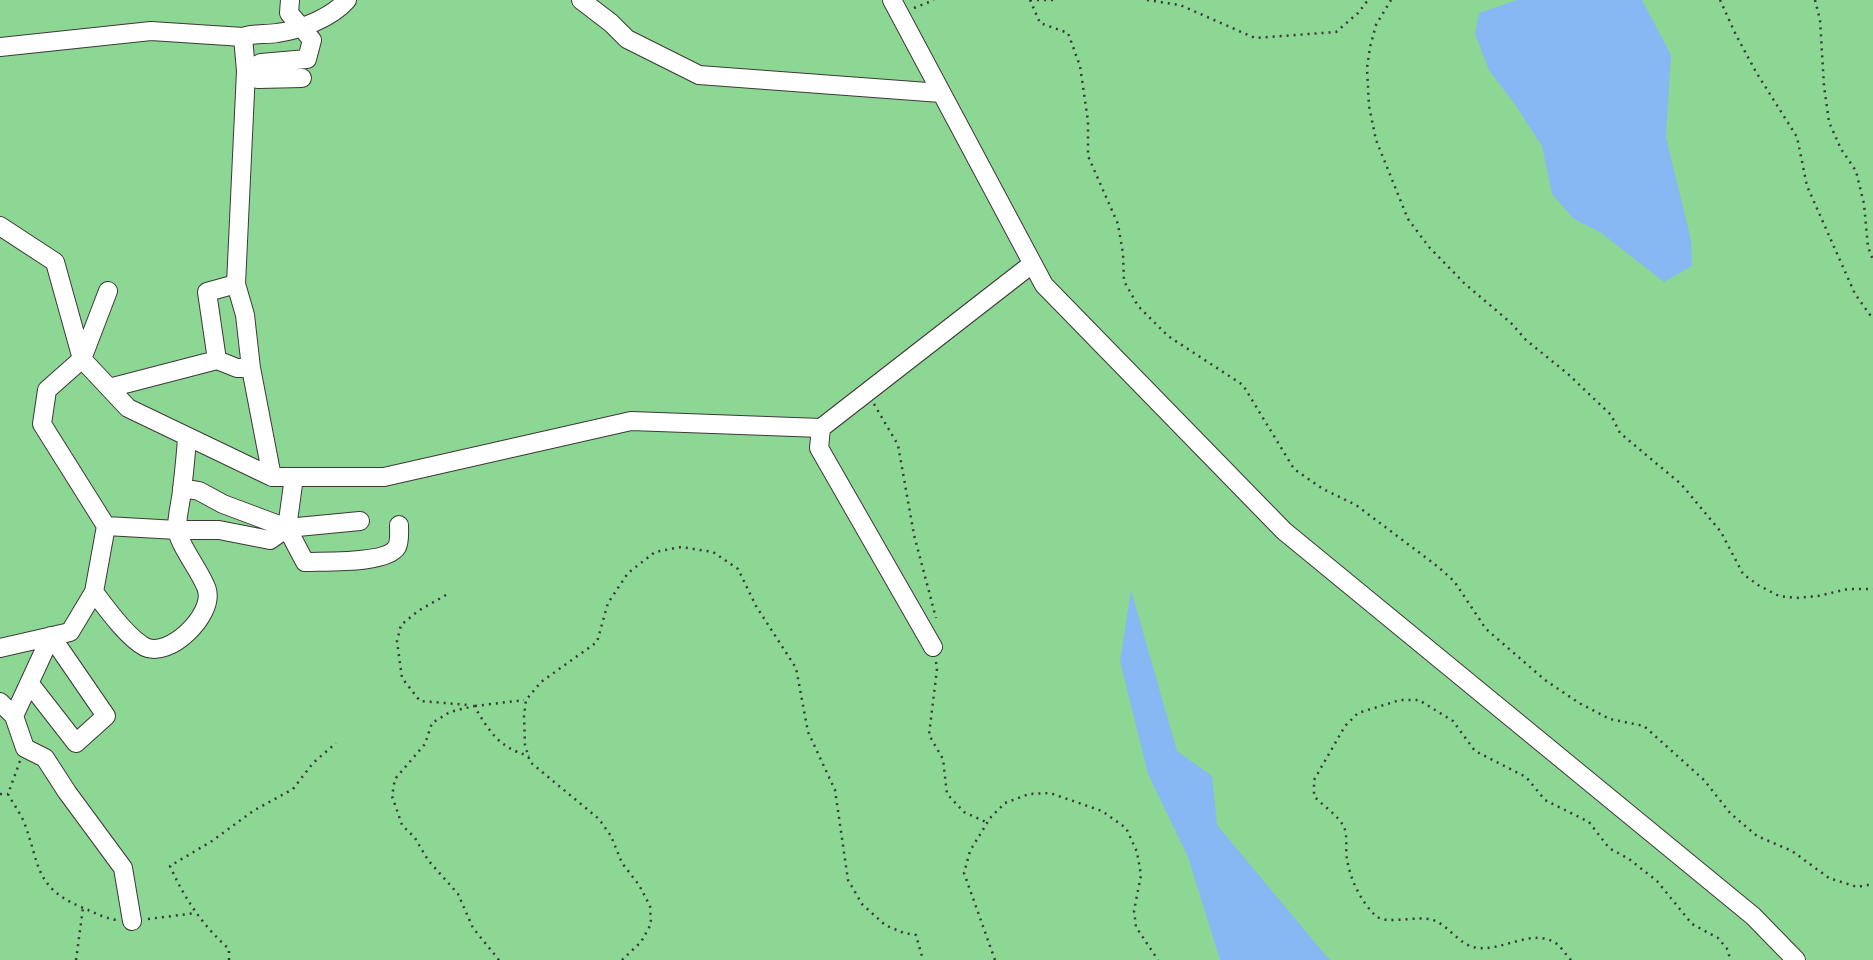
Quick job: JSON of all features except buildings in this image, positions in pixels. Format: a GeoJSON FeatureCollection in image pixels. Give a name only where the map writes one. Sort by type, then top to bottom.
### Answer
{"type":"FeatureCollection","features":[{"type":"Feature","properties":{"kind":"street"},"geometry":{"type":"LineString","coordinates":[[246,71],[261,63],[307,58],[312,40],[289,13],[290,0]]}},
{"type":"Feature","properties":{"kind":"street"},"geometry":{"type":"LineString","coordinates":[[0,47],[151,31],[243,37],[253,33],[276,33],[300,27],[339,9],[347,0]]}},
{"type":"Feature","properties":{"kind":"street"},"geometry":{"type":"LineString","coordinates":[[581,0],[627,39],[699,75],[941,93]]}},
{"type":"Feature","properties":{"kind":"street"},"geometry":{"type":"LineString","coordinates":[[896,7],[1044,285],[1284,531],[1753,916],[1796,960]]}},
{"type":"Feature","properties":{"kind":"street"},"geometry":{"type":"LineString","coordinates":[[243,37],[246,71],[236,284],[245,315],[251,368],[272,477]]}},
{"type":"Feature","properties":{"kind":"street"},"geometry":{"type":"LineString","coordinates":[[246,71],[258,79],[302,78]]}},
{"type":"Feature","properties":{"kind":"street"},"geometry":{"type":"LineString","coordinates":[[0,226],[55,262],[82,359],[128,408],[272,477],[384,477],[631,421],[821,428],[1032,264]]}},
{"type":"Feature","properties":{"kind":"street"},"geometry":{"type":"LineString","coordinates":[[217,360],[207,292],[236,284]]}},
{"type":"Feature","properties":{"kind":"street"},"geometry":{"type":"LineString","coordinates":[[0,648],[70,632],[94,592],[106,526],[42,424],[47,390],[82,359],[108,291]]}},
{"type":"Feature","properties":{"kind":"street"},"geometry":{"type":"LineString","coordinates":[[109,388],[217,360],[237,368],[251,368]]}},
{"type":"Feature","properties":{"kind":"street"},"geometry":{"type":"LineString","coordinates":[[821,428],[819,448],[933,647]]}},
{"type":"Feature","properties":{"kind":"street"},"geometry":{"type":"LineString","coordinates":[[94,592],[143,646],[159,650],[197,624],[205,610],[208,592],[177,530],[187,437]]}},
{"type":"Feature","properties":{"kind":"street"},"geometry":{"type":"LineString","coordinates":[[294,477],[287,528],[305,562],[379,558],[392,553],[399,544],[399,525]]}},
{"type":"Feature","properties":{"kind":"street"},"geometry":{"type":"LineString","coordinates":[[183,488],[199,491],[223,504],[287,528],[360,521]]}},
{"type":"Feature","properties":{"kind":"street"},"geometry":{"type":"LineString","coordinates":[[219,530],[223,504]]}},
{"type":"Feature","properties":{"kind":"street"},"geometry":{"type":"LineString","coordinates":[[106,526],[219,530],[270,540],[287,528]]}},
{"type":"Feature","properties":{"kind":"street"},"geometry":{"type":"LineString","coordinates":[[30,684],[76,743],[106,716],[51,636]]}},
{"type":"Feature","properties":{"kind":"street"},"geometry":{"type":"LineString","coordinates":[[14,716],[51,636]]}},
{"type":"Feature","properties":{"kind":"street"},"geometry":{"type":"LineString","coordinates":[[0,702],[14,716],[24,748],[45,758],[66,792],[122,868],[132,921]]}},
{"type":"Feature","properties":{"kind":"path"},"geometry":{"type":"LineString","coordinates":[[896,7],[933,0]]}},
{"type":"Feature","properties":{"kind":"path"},"geometry":{"type":"LineString","coordinates":[[1057,0],[1030,0],[1040,23],[1068,33],[1080,66],[1088,121],[1088,156],[1118,224],[1124,281],[1138,306],[1168,336],[1243,385],[1294,469],[1323,489],[1356,505],[1437,566],[1454,581],[1486,629],[1545,680],[1610,719],[1644,726],[1704,780],[1730,813],[1757,836],[1792,851],[1829,878],[1857,887],[1873,884]]}},
{"type":"Feature","properties":{"kind":"path"},"geometry":{"type":"LineString","coordinates":[[1147,0],[1180,5],[1255,38],[1336,32],[1358,13],[1368,0]]}},
{"type":"Feature","properties":{"kind":"path"},"geometry":{"type":"LineString","coordinates":[[1391,0],[1376,25],[1370,47],[1367,68],[1369,106],[1376,140],[1408,219],[1429,247],[1464,283],[1611,415],[1620,433],[1681,484],[1721,532],[1743,574],[1779,596],[1796,598],[1848,589],[1873,589]]}},
{"type":"Feature","properties":{"kind":"path"},"geometry":{"type":"LineString","coordinates":[[1720,0],[1756,72],[1797,137],[1807,186],[1855,294],[1873,319]]}},
{"type":"Feature","properties":{"kind":"path"},"geometry":{"type":"LineString","coordinates":[[1815,0],[1820,20],[1829,122],[1841,149],[1856,171],[1864,204],[1868,247],[1873,260]]}},
{"type":"Feature","properties":{"kind":"path"},"geometry":{"type":"LineString","coordinates":[[867,393],[898,445],[914,535],[936,620]]}},
{"type":"Feature","properties":{"kind":"path"},"geometry":{"type":"LineString","coordinates":[[622,960],[641,942],[651,924],[650,906],[639,885],[622,863],[611,836],[599,818],[530,762],[525,745],[526,700],[541,682],[597,642],[608,603],[628,573],[655,552],[681,547],[713,552],[738,569],[756,606],[796,668],[808,732],[835,790],[848,880],[862,904],[885,925],[916,935],[923,960]]}},
{"type":"Feature","properties":{"kind":"path"},"geometry":{"type":"LineString","coordinates":[[446,595],[418,611],[401,625],[397,641],[402,678],[420,701],[474,706]]}},
{"type":"Feature","properties":{"kind":"path"},"geometry":{"type":"LineString","coordinates":[[933,647],[937,669],[929,735],[943,759],[947,794],[964,812],[988,823]]}},
{"type":"Feature","properties":{"kind":"path"},"geometry":{"type":"LineString","coordinates":[[499,960],[473,928],[458,894],[402,825],[392,796],[395,779],[425,744],[432,723],[450,712],[474,706],[526,700]]}},
{"type":"Feature","properties":{"kind":"path"},"geometry":{"type":"LineString","coordinates":[[1571,960],[1557,944],[1545,938],[1490,950],[1470,947],[1434,920],[1378,918],[1360,896],[1347,862],[1344,828],[1314,796],[1314,780],[1345,726],[1358,713],[1400,700],[1419,701],[1453,721],[1475,751],[1525,777],[1545,800],[1589,822],[1609,848],[1636,864],[1657,881],[1692,924],[1717,938],[1728,950],[1730,960]]}},
{"type":"Feature","properties":{"kind":"path"},"geometry":{"type":"LineString","coordinates":[[474,706],[489,730],[508,750],[529,756]]}},
{"type":"Feature","properties":{"kind":"path"},"geometry":{"type":"LineString","coordinates":[[229,960],[229,949],[196,914],[170,866],[212,841],[253,811],[293,789],[313,762],[336,743]]}},
{"type":"Feature","properties":{"kind":"path"},"geometry":{"type":"LineString","coordinates":[[24,748],[8,794],[23,821],[35,861],[50,889],[69,902],[104,918],[132,921],[196,914]]}},
{"type":"Feature","properties":{"kind":"path"},"geometry":{"type":"LineString","coordinates":[[995,960],[964,873],[970,851],[988,823],[1005,803],[1029,793],[1050,793],[1102,811],[1126,828],[1137,852],[1141,875],[1134,911],[1136,927],[1158,960]]}},
{"type":"Feature","properties":{"kind":"path"},"geometry":{"type":"LineString","coordinates":[[0,794],[8,794]]}},
{"type":"Feature","properties":{"kind":"path"},"geometry":{"type":"LineString","coordinates":[[76,960],[83,908]]}},
{"type":"Feature","properties":{"kind":"green space"},"geometry":{"type":"Polygon","coordinates":[[[0,0],[1873,0],[1873,960],[0,960],[0,0]]]}},
{"type":"Feature","properties":{"kind":"water"},"geometry":{"type":"Polygon","coordinates":[[[1517,0],[1642,0],[1671,55],[1666,137],[1691,240],[1692,266],[1664,282],[1600,232],[1574,219],[1552,194],[1542,146],[1489,70],[1475,34],[1479,13],[1517,0]]]}},
{"type":"Feature","properties":{"kind":"water"},"geometry":{"type":"Polygon","coordinates":[[[1131,590],[1177,751],[1212,776],[1217,825],[1331,960],[1220,960],[1188,857],[1148,774],[1120,661],[1131,590]]]}}]}
